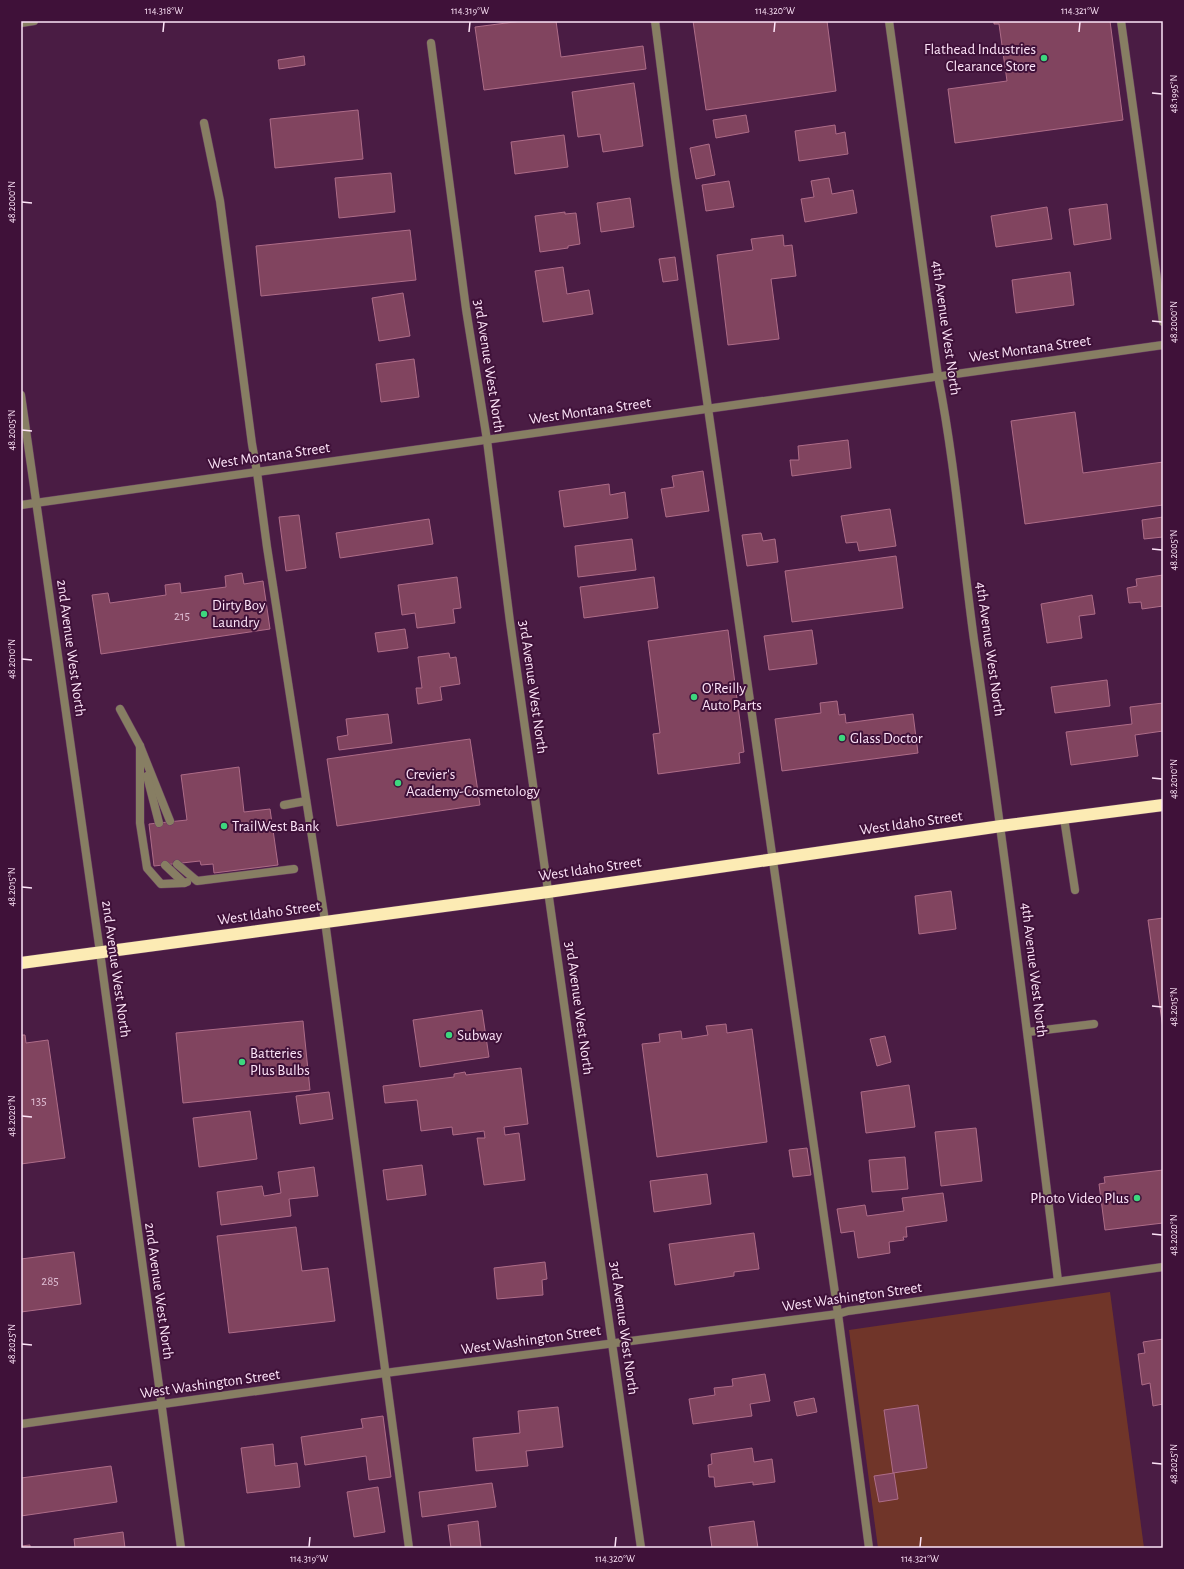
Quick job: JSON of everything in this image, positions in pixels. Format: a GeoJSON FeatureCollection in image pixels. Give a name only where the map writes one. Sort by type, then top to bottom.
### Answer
{"type":"FeatureCollection","features":[{"type":"Feature","properties":{"kind":"highway","name":"West Idaho Street"},"geometry":{"type":"LineString","coordinates":[[21,963],[548,892],[1001,826],[1163,805]]}},
{"type":"Feature","properties":{"kind":"street"},"geometry":{"type":"LineString","coordinates":[[21,23],[34,21]]}},
{"type":"Feature","properties":{"kind":"street"},"geometry":{"type":"LineString","coordinates":[[655,21],[675,178],[838,1314],[870,1548]]}},
{"type":"Feature","properties":{"kind":"street","name":"4th Avenue West North"},"geometry":{"type":"LineString","coordinates":[[889,21],[938,376],[945,411],[965,574],[1001,826],[1028,1032],[1058,1282]]}},
{"type":"Feature","properties":{"kind":"street"},"geometry":{"type":"LineString","coordinates":[[1121,21],[1163,322]]}},
{"type":"Feature","properties":{"kind":"street","name":"3rd Avenue West North"},"geometry":{"type":"LineString","coordinates":[[431,43],[466,310],[487,440],[510,622],[641,1548]]}},
{"type":"Feature","properties":{"kind":"street"},"geometry":{"type":"LineString","coordinates":[[204,123],[220,201],[267,547],[325,921],[409,1548]]}},
{"type":"Feature","properties":{"kind":"street","name":"West Montana Street"},"geometry":{"type":"LineString","coordinates":[[21,505],[1163,345]]}},
{"type":"Feature","properties":{"kind":"street","name":"2nd Avenue West North"},"geometry":{"type":"LineString","coordinates":[[21,395],[100,952],[181,1548]]}},
{"type":"Feature","properties":{"kind":"street"},"geometry":{"type":"LineString","coordinates":[[120,709],[140,746],[170,821]]}},
{"type":"Feature","properties":{"kind":"street"},"geometry":{"type":"LineString","coordinates":[[140,746],[159,823]]}},
{"type":"Feature","properties":{"kind":"street"},"geometry":{"type":"LineString","coordinates":[[140,746],[140,823],[146,868],[161,884],[184,883],[294,869]]}},
{"type":"Feature","properties":{"kind":"street"},"geometry":{"type":"LineString","coordinates":[[284,805],[306,802]]}},
{"type":"Feature","properties":{"kind":"street"},"geometry":{"type":"LineString","coordinates":[[1064,818],[1075,890]]}},
{"type":"Feature","properties":{"kind":"street"},"geometry":{"type":"LineString","coordinates":[[177,864],[197,881]]}},
{"type":"Feature","properties":{"kind":"street"},"geometry":{"type":"LineString","coordinates":[[165,865],[184,883]]}},
{"type":"Feature","properties":{"kind":"street"},"geometry":{"type":"LineString","coordinates":[[1028,1032],[1094,1024]]}},
{"type":"Feature","properties":{"kind":"street","name":"West Washington Street"},"geometry":{"type":"LineString","coordinates":[[21,1424],[385,1373],[838,1314],[1163,1266]]}},
{"type":"Feature","properties":{"kind":"shaded area"},"geometry":{"type":"Polygon","coordinates":[[[1110,1292],[1144,1548],[878,1548],[849,1330],[1110,1292]]]}},
{"type":"Feature","properties":{"kind":"building"},"geometry":{"type":"Polygon","coordinates":[[[522,21],[556,21],[561,57],[643,46],[646,69],[484,90],[475,27],[522,21]]]}},
{"type":"Feature","properties":{"kind":"building"},"geometry":{"type":"Polygon","coordinates":[[[693,21],[827,21],[836,91],[706,110],[693,21]]]}},
{"type":"Feature","properties":{"kind":"building"},"geometry":{"type":"Polygon","coordinates":[[[994,21],[1110,21],[1123,120],[955,143],[948,89],[1007,81],[999,24],[994,24],[994,21]]]}},
{"type":"Feature","properties":{"kind":"building"},"geometry":{"type":"Polygon","coordinates":[[[304,56],[305,65],[279,69],[278,60],[304,56]]]}},
{"type":"Feature","properties":{"kind":"building"},"geometry":{"type":"Polygon","coordinates":[[[634,83],[643,146],[603,152],[600,134],[578,137],[572,92],[634,83]]]}},
{"type":"Feature","properties":{"kind":"building"},"geometry":{"type":"Polygon","coordinates":[[[358,110],[363,159],[275,168],[270,119],[358,110]]]}},
{"type":"Feature","properties":{"kind":"building"},"geometry":{"type":"Polygon","coordinates":[[[746,115],[749,132],[716,138],[713,120],[746,115]]]}},
{"type":"Feature","properties":{"kind":"building"},"geometry":{"type":"Polygon","coordinates":[[[835,125],[836,134],[845,132],[848,154],[799,161],[795,131],[835,125]]]}},
{"type":"Feature","properties":{"kind":"building"},"geometry":{"type":"Polygon","coordinates":[[[564,135],[568,167],[515,174],[511,142],[564,135]]]}},
{"type":"Feature","properties":{"kind":"building"},"geometry":{"type":"Polygon","coordinates":[[[709,144],[715,175],[696,179],[690,148],[709,144]]]}},
{"type":"Feature","properties":{"kind":"building"},"geometry":{"type":"Polygon","coordinates":[[[391,173],[395,212],[339,218],[335,178],[391,173]]]}},
{"type":"Feature","properties":{"kind":"building"},"geometry":{"type":"Polygon","coordinates":[[[829,178],[832,194],[853,190],[857,213],[805,222],[801,199],[814,197],[811,181],[829,178]]]}},
{"type":"Feature","properties":{"kind":"building"},"geometry":{"type":"Polygon","coordinates":[[[729,181],[734,207],[706,211],[702,185],[729,181]]]}},
{"type":"Feature","properties":{"kind":"building"},"geometry":{"type":"Polygon","coordinates":[[[630,198],[634,227],[601,232],[597,203],[630,198]]]}},
{"type":"Feature","properties":{"kind":"building"},"geometry":{"type":"Polygon","coordinates":[[[1107,204],[1111,239],[1074,245],[1069,209],[1107,204]]]}},
{"type":"Feature","properties":{"kind":"building"},"geometry":{"type":"Polygon","coordinates":[[[1047,207],[1052,239],[996,247],[991,216],[1047,207]]]}},
{"type":"Feature","properties":{"kind":"building"},"geometry":{"type":"Polygon","coordinates":[[[565,212],[565,214],[576,213],[580,244],[568,246],[568,248],[540,252],[535,216],[565,212]]]}},
{"type":"Feature","properties":{"kind":"building"},"geometry":{"type":"Polygon","coordinates":[[[410,230],[416,280],[261,296],[256,246],[410,230]]]}},
{"type":"Feature","properties":{"kind":"building"},"geometry":{"type":"Polygon","coordinates":[[[783,235],[784,246],[792,245],[796,276],[771,279],[779,339],[728,345],[717,255],[753,250],[751,239],[783,235]]]}},
{"type":"Feature","properties":{"kind":"building"},"geometry":{"type":"Polygon","coordinates":[[[675,257],[678,280],[663,282],[659,259],[675,257]]]}},
{"type":"Feature","properties":{"kind":"building"},"geometry":{"type":"Polygon","coordinates":[[[563,267],[567,294],[589,290],[593,314],[543,322],[535,271],[563,267]]]}},
{"type":"Feature","properties":{"kind":"building"},"geometry":{"type":"Polygon","coordinates":[[[1070,272],[1074,305],[1016,313],[1012,280],[1070,272]]]}},
{"type":"Feature","properties":{"kind":"building"},"geometry":{"type":"Polygon","coordinates":[[[403,293],[410,336],[379,341],[372,298],[403,293]]]}},
{"type":"Feature","properties":{"kind":"building"},"geometry":{"type":"Polygon","coordinates":[[[414,359],[419,397],[381,402],[376,364],[414,359]]]}},
{"type":"Feature","properties":{"kind":"building"},"geometry":{"type":"Polygon","coordinates":[[[1075,412],[1083,473],[1163,462],[1163,505],[1025,524],[1011,421],[1075,412]]]}},
{"type":"Feature","properties":{"kind":"building"},"geometry":{"type":"Polygon","coordinates":[[[848,440],[851,468],[792,476],[790,460],[799,460],[798,446],[848,440]]]}},
{"type":"Feature","properties":{"kind":"building"},"geometry":{"type":"Polygon","coordinates":[[[703,471],[709,511],[666,517],[661,489],[674,487],[672,476],[703,471]]]}},
{"type":"Feature","properties":{"kind":"building"},"geometry":{"type":"Polygon","coordinates":[[[609,484],[610,495],[625,492],[628,518],[564,527],[559,491],[609,484]]]}},
{"type":"Feature","properties":{"kind":"building"},"geometry":{"type":"Polygon","coordinates":[[[890,509],[896,546],[859,551],[857,542],[846,543],[841,516],[890,509]]]}},
{"type":"Feature","properties":{"kind":"building"},"geometry":{"type":"Polygon","coordinates":[[[299,515],[306,568],[286,571],[279,517],[299,515]]]}},
{"type":"Feature","properties":{"kind":"building"},"geometry":{"type":"Polygon","coordinates":[[[1163,517],[1163,537],[1144,539],[1142,520],[1163,517]]]}},
{"type":"Feature","properties":{"kind":"building"},"geometry":{"type":"Polygon","coordinates":[[[429,519],[433,544],[340,558],[336,533],[429,519]]]}},
{"type":"Feature","properties":{"kind":"building"},"geometry":{"type":"Polygon","coordinates":[[[761,533],[763,541],[775,539],[778,562],[747,566],[742,535],[761,533]]]}},
{"type":"Feature","properties":{"kind":"building"},"geometry":{"type":"Polygon","coordinates":[[[632,539],[636,570],[578,577],[575,546],[632,539]]]}},
{"type":"Feature","properties":{"kind":"building"},"geometry":{"type":"Polygon","coordinates":[[[896,556],[903,608],[792,622],[785,571],[896,556]]]}},
{"type":"Feature","properties":{"kind":"building"},"geometry":{"type":"Polygon","coordinates":[[[242,573],[244,584],[263,581],[270,629],[101,654],[92,595],[108,593],[110,603],[166,595],[165,585],[180,583],[181,593],[226,587],[225,576],[242,573]]]}},
{"type":"Feature","properties":{"kind":"building"},"geometry":{"type":"Polygon","coordinates":[[[1163,575],[1163,606],[1142,609],[1141,602],[1129,603],[1127,588],[1137,586],[1136,579],[1163,575]]]}},
{"type":"Feature","properties":{"kind":"building"},"geometry":{"type":"Polygon","coordinates":[[[457,577],[461,608],[453,609],[455,623],[417,628],[415,613],[402,615],[398,585],[457,577]]]}},
{"type":"Feature","properties":{"kind":"building"},"geometry":{"type":"Polygon","coordinates":[[[654,577],[658,608],[584,618],[580,587],[654,577]]]}},
{"type":"Feature","properties":{"kind":"building"},"geometry":{"type":"Polygon","coordinates":[[[1092,595],[1095,614],[1079,616],[1082,638],[1047,643],[1041,604],[1092,595]]]}},
{"type":"Feature","properties":{"kind":"building"},"geometry":{"type":"Polygon","coordinates":[[[405,629],[408,648],[378,652],[375,633],[405,629]]]}},
{"type":"Feature","properties":{"kind":"building"},"geometry":{"type":"Polygon","coordinates":[[[728,630],[744,752],[739,753],[740,763],[658,774],[653,734],[660,733],[648,641],[728,630]]]}},
{"type":"Feature","properties":{"kind":"building"},"geometry":{"type":"Polygon","coordinates":[[[812,630],[817,664],[769,670],[764,636],[812,630]]]}},
{"type":"Feature","properties":{"kind":"building"},"geometry":{"type":"Polygon","coordinates":[[[449,653],[450,658],[456,657],[460,684],[440,687],[442,700],[418,704],[416,688],[422,688],[418,657],[449,653]]]}},
{"type":"Feature","properties":{"kind":"building"},"geometry":{"type":"Polygon","coordinates":[[[1107,680],[1110,706],[1055,713],[1051,687],[1107,680]]]}},
{"type":"Feature","properties":{"kind":"building"},"geometry":{"type":"Polygon","coordinates":[[[837,701],[839,715],[845,714],[846,723],[913,714],[918,753],[782,771],[775,719],[821,713],[820,703],[837,701]]]}},
{"type":"Feature","properties":{"kind":"building"},"geometry":{"type":"Polygon","coordinates":[[[1163,703],[1163,731],[1135,735],[1138,756],[1071,765],[1066,732],[1132,724],[1130,707],[1163,703]]]}},
{"type":"Feature","properties":{"kind":"building"},"geometry":{"type":"Polygon","coordinates":[[[388,714],[392,743],[339,750],[337,737],[348,735],[346,719],[388,714]]]}},
{"type":"Feature","properties":{"kind":"building"},"geometry":{"type":"Polygon","coordinates":[[[470,739],[480,805],[337,826],[327,759],[470,739]]]}},
{"type":"Feature","properties":{"kind":"building"},"geometry":{"type":"Polygon","coordinates":[[[239,767],[244,812],[270,809],[278,865],[214,873],[213,864],[201,865],[200,861],[154,866],[149,824],[187,820],[181,775],[239,767]]]}},
{"type":"Feature","properties":{"kind":"building"},"geometry":{"type":"Polygon","coordinates":[[[951,891],[956,929],[919,934],[915,896],[951,891]]]}},
{"type":"Feature","properties":{"kind":"building"},"geometry":{"type":"Polygon","coordinates":[[[1163,918],[1163,1029],[1148,920],[1163,918]]]}},
{"type":"Feature","properties":{"kind":"building"},"geometry":{"type":"Polygon","coordinates":[[[482,1010],[489,1057],[420,1067],[413,1020],[482,1010]]]}},
{"type":"Feature","properties":{"kind":"building"},"geometry":{"type":"Polygon","coordinates":[[[303,1021],[310,1090],[183,1103],[176,1033],[303,1021]]]}},
{"type":"Feature","properties":{"kind":"building"},"geometry":{"type":"Polygon","coordinates":[[[726,1024],[727,1033],[752,1029],[767,1142],[657,1157],[642,1044],[660,1042],[659,1034],[681,1031],[682,1039],[708,1035],[706,1026],[726,1024]]]}},
{"type":"Feature","properties":{"kind":"building"},"geometry":{"type":"Polygon","coordinates":[[[21,1035],[25,1035],[26,1043],[48,1040],[65,1158],[21,1164],[21,1035]]]}},
{"type":"Feature","properties":{"kind":"building"},"geometry":{"type":"Polygon","coordinates":[[[885,1036],[891,1062],[877,1066],[870,1039],[885,1036]]]}},
{"type":"Feature","properties":{"kind":"building"},"geometry":{"type":"Polygon","coordinates":[[[521,1068],[528,1124],[504,1127],[505,1135],[519,1133],[525,1180],[484,1185],[477,1138],[485,1138],[484,1131],[453,1135],[452,1127],[421,1131],[417,1100],[385,1103],[383,1086],[454,1077],[454,1074],[465,1072],[466,1075],[521,1068]]]}},
{"type":"Feature","properties":{"kind":"building"},"geometry":{"type":"Polygon","coordinates":[[[909,1085],[915,1127],[866,1133],[861,1092],[909,1085]]]}},
{"type":"Feature","properties":{"kind":"building"},"geometry":{"type":"Polygon","coordinates":[[[329,1092],[333,1119],[300,1124],[296,1096],[329,1092]]]}},
{"type":"Feature","properties":{"kind":"building"},"geometry":{"type":"Polygon","coordinates":[[[250,1111],[257,1159],[199,1167],[193,1118],[250,1111]]]}},
{"type":"Feature","properties":{"kind":"building"},"geometry":{"type":"Polygon","coordinates":[[[976,1128],[982,1181],[941,1186],[935,1132],[976,1128]]]}},
{"type":"Feature","properties":{"kind":"building"},"geometry":{"type":"Polygon","coordinates":[[[807,1148],[811,1175],[793,1177],[789,1150],[807,1148]]]}},
{"type":"Feature","properties":{"kind":"building"},"geometry":{"type":"Polygon","coordinates":[[[905,1157],[908,1189],[872,1192],[869,1160],[905,1157]]]}},
{"type":"Feature","properties":{"kind":"building"},"geometry":{"type":"Polygon","coordinates":[[[422,1165],[426,1195],[387,1200],[383,1170],[422,1165]]]}},
{"type":"Feature","properties":{"kind":"building"},"geometry":{"type":"Polygon","coordinates":[[[314,1167],[318,1196],[289,1199],[291,1216],[221,1225],[217,1192],[262,1186],[264,1196],[281,1193],[278,1172],[314,1167]]]}},
{"type":"Feature","properties":{"kind":"building"},"geometry":{"type":"Polygon","coordinates":[[[1163,1170],[1163,1223],[1105,1230],[1099,1184],[1105,1183],[1104,1177],[1163,1170]]]}},
{"type":"Feature","properties":{"kind":"building"},"geometry":{"type":"Polygon","coordinates":[[[707,1174],[711,1204],[654,1212],[650,1181],[707,1174]]]}},
{"type":"Feature","properties":{"kind":"building"},"geometry":{"type":"Polygon","coordinates":[[[943,1193],[947,1221],[906,1227],[907,1237],[903,1237],[904,1240],[889,1242],[890,1253],[858,1258],[854,1231],[841,1233],[837,1209],[865,1205],[867,1216],[904,1211],[902,1198],[943,1193]]]}},
{"type":"Feature","properties":{"kind":"building"},"geometry":{"type":"Polygon","coordinates":[[[296,1227],[302,1271],[328,1268],[335,1321],[229,1333],[217,1236],[296,1227]]]}},
{"type":"Feature","properties":{"kind":"building"},"geometry":{"type":"Polygon","coordinates":[[[754,1233],[759,1269],[734,1272],[734,1276],[675,1285],[669,1244],[754,1233]]]}},
{"type":"Feature","properties":{"kind":"building"},"geometry":{"type":"Polygon","coordinates":[[[74,1252],[81,1304],[21,1312],[21,1259],[74,1252]]]}},
{"type":"Feature","properties":{"kind":"building"},"geometry":{"type":"Polygon","coordinates":[[[545,1262],[547,1279],[542,1280],[543,1295],[497,1299],[494,1268],[545,1262]]]}},
{"type":"Feature","properties":{"kind":"building"},"geometry":{"type":"Polygon","coordinates":[[[1163,1339],[1163,1404],[1153,1406],[1150,1383],[1142,1385],[1138,1354],[1145,1353],[1143,1342],[1163,1339]]]}},
{"type":"Feature","properties":{"kind":"building"},"geometry":{"type":"Polygon","coordinates":[[[765,1374],[770,1401],[750,1404],[752,1416],[693,1424],[689,1399],[715,1395],[714,1388],[733,1386],[732,1379],[765,1374]]]}},
{"type":"Feature","properties":{"kind":"building"},"geometry":{"type":"Polygon","coordinates":[[[814,1398],[817,1412],[797,1416],[794,1402],[814,1398]]]}},
{"type":"Feature","properties":{"kind":"building"},"geometry":{"type":"Polygon","coordinates":[[[918,1405],[927,1468],[893,1473],[884,1410],[918,1405]]]}},
{"type":"Feature","properties":{"kind":"building"},"geometry":{"type":"Polygon","coordinates":[[[558,1407],[563,1447],[526,1451],[528,1466],[476,1471],[473,1438],[520,1433],[518,1411],[558,1407]]]}},
{"type":"Feature","properties":{"kind":"building"},"geometry":{"type":"Polygon","coordinates":[[[383,1416],[391,1477],[369,1480],[366,1456],[305,1465],[301,1437],[363,1428],[361,1419],[383,1416]]]}},
{"type":"Feature","properties":{"kind":"building"},"geometry":{"type":"Polygon","coordinates":[[[273,1444],[275,1466],[297,1463],[300,1487],[247,1493],[241,1448],[273,1444]]]}},
{"type":"Feature","properties":{"kind":"building"},"geometry":{"type":"Polygon","coordinates":[[[752,1448],[754,1462],[772,1459],[775,1482],[753,1485],[753,1482],[715,1487],[714,1477],[709,1477],[708,1465],[712,1464],[711,1454],[752,1448]]]}},
{"type":"Feature","properties":{"kind":"building"},"geometry":{"type":"Polygon","coordinates":[[[111,1466],[117,1502],[21,1516],[21,1478],[111,1466]]]}},
{"type":"Feature","properties":{"kind":"building"},"geometry":{"type":"Polygon","coordinates":[[[894,1473],[898,1499],[879,1502],[874,1476],[894,1473]]]}},
{"type":"Feature","properties":{"kind":"building"},"geometry":{"type":"Polygon","coordinates":[[[492,1483],[496,1507],[422,1517],[419,1492],[492,1483]]]}},
{"type":"Feature","properties":{"kind":"building"},"geometry":{"type":"Polygon","coordinates":[[[378,1487],[385,1532],[354,1537],[347,1492],[378,1487]]]}},
{"type":"Feature","properties":{"kind":"building"},"geometry":{"type":"Polygon","coordinates":[[[478,1521],[481,1548],[451,1548],[448,1525],[478,1521]]]}},
{"type":"Feature","properties":{"kind":"building"},"geometry":{"type":"Polygon","coordinates":[[[754,1521],[758,1548],[712,1548],[709,1527],[754,1521]]]}},
{"type":"Feature","properties":{"kind":"building"},"geometry":{"type":"Polygon","coordinates":[[[123,1532],[125,1548],[75,1548],[74,1539],[123,1532]]]}},
{"type":"Feature","properties":{"kind":"building"},"geometry":{"type":"Polygon","coordinates":[[[30,1545],[30,1548],[21,1548],[21,1546],[30,1545]]]}},
{"type":"Feature","properties":{"kind":"place","name":"Flathead Industries Clearance Store"},"geometry":{"type":"Point","coordinates":[1044,58]}},
{"type":"Feature","properties":{"kind":"place","name":"Dirty Boy Laundry"},"geometry":{"type":"Point","coordinates":[204,614]}},
{"type":"Feature","properties":{"kind":"place","name":"O'Reilly Auto Parts"},"geometry":{"type":"Point","coordinates":[694,697]}},
{"type":"Feature","properties":{"kind":"place","name":"Glass Doctor"},"geometry":{"type":"Point","coordinates":[842,738]}},
{"type":"Feature","properties":{"kind":"place","name":"Crevier's Academy-Cosmetology"},"geometry":{"type":"Point","coordinates":[398,783]}},
{"type":"Feature","properties":{"kind":"place","name":"TrailWest Bank"},"geometry":{"type":"Point","coordinates":[224,826]}},
{"type":"Feature","properties":{"kind":"place","name":"Subway"},"geometry":{"type":"Point","coordinates":[449,1035]}},
{"type":"Feature","properties":{"kind":"place","name":"Batteries Plus Bulbs"},"geometry":{"type":"Point","coordinates":[242,1062]}},
{"type":"Feature","properties":{"kind":"place","name":"Photo Video Plus"},"geometry":{"type":"Point","coordinates":[1137,1198]}}]}
